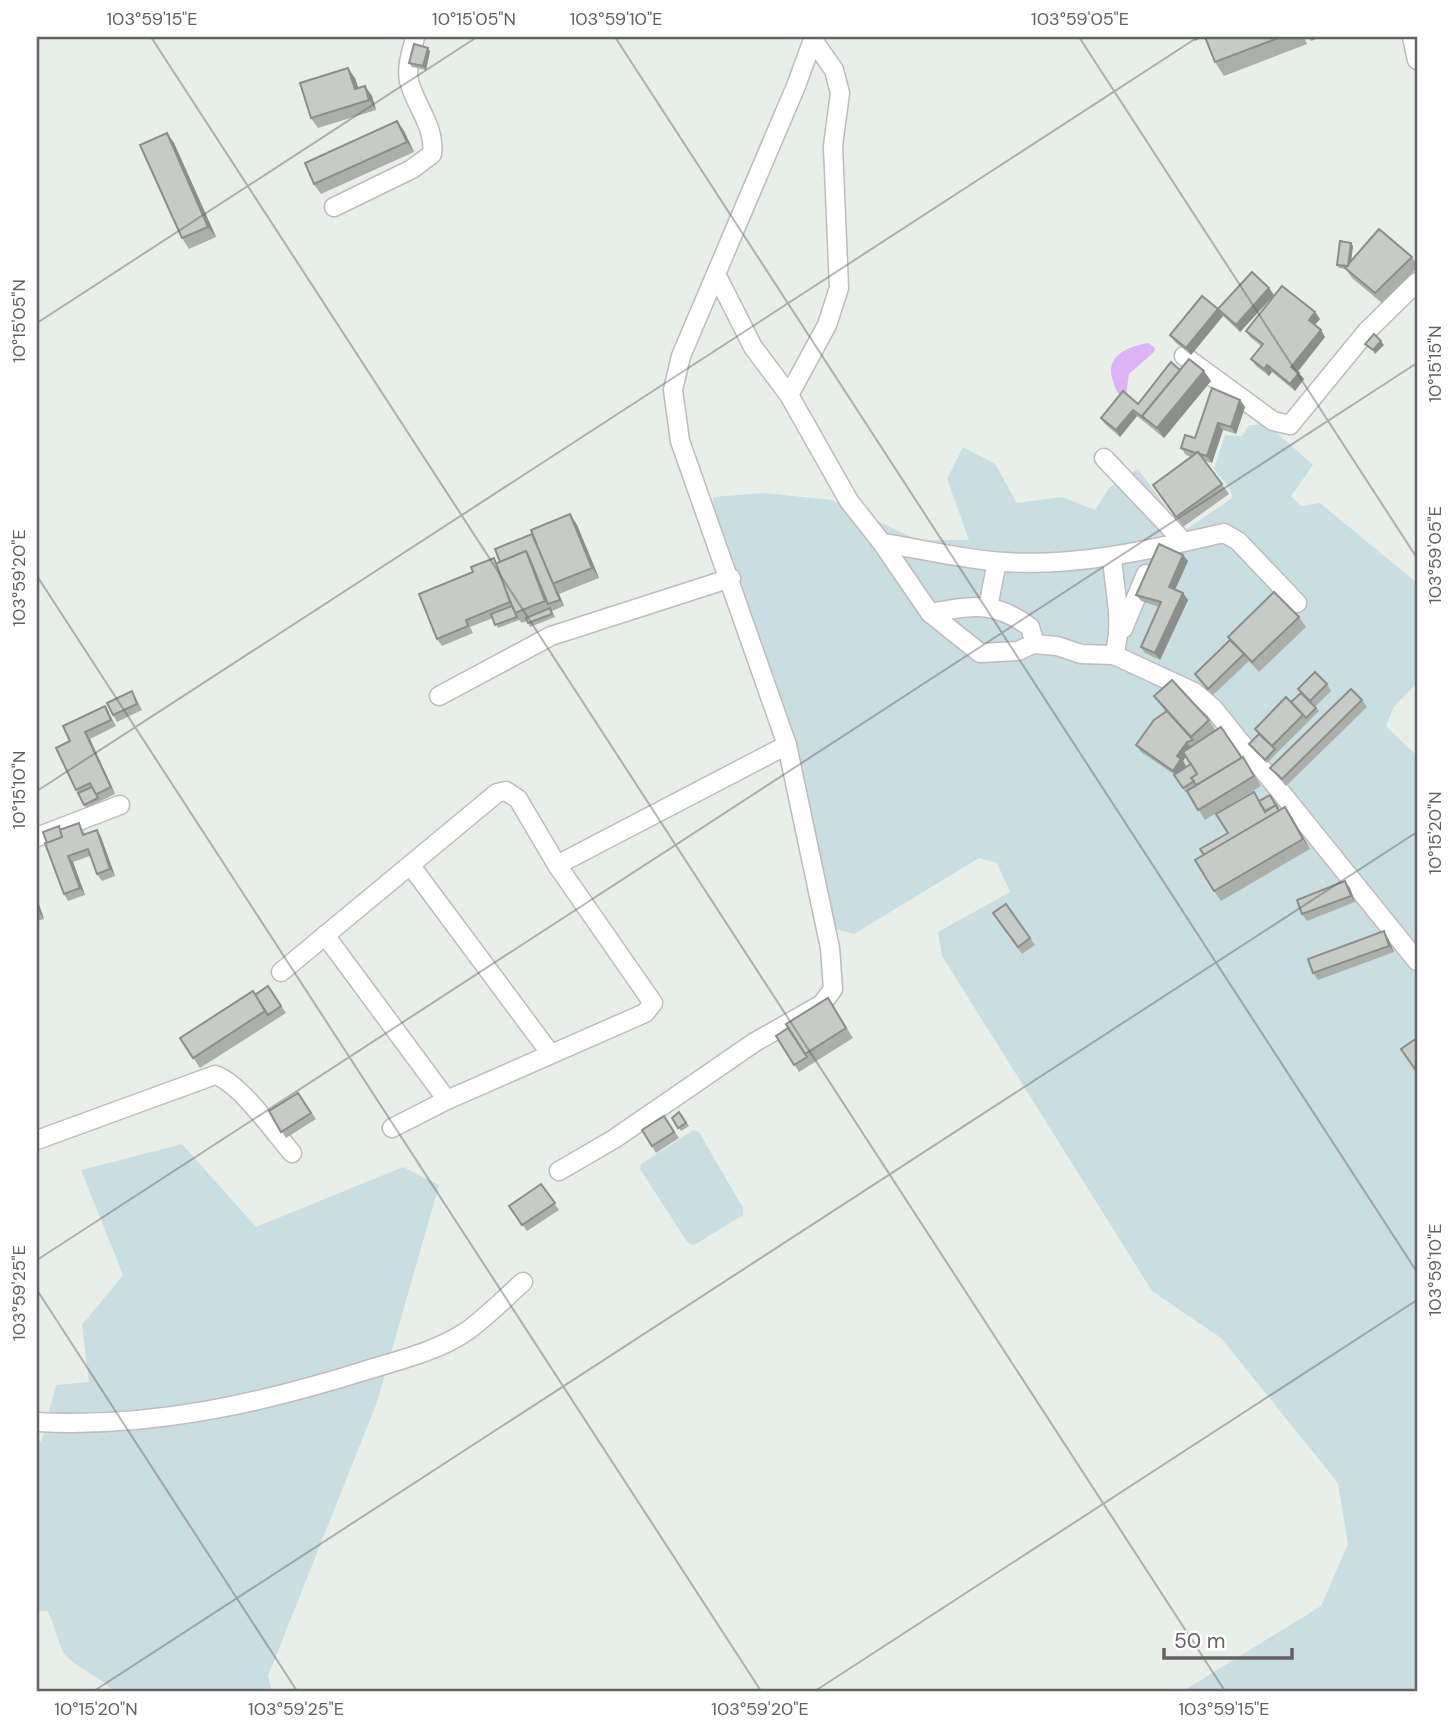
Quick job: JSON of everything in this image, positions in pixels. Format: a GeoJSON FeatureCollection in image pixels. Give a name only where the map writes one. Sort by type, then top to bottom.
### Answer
{"type":"FeatureCollection","features":[{"type":"Feature","properties":{"kind":"street"},"geometry":{"type":"LineString","coordinates":[[334,206],[412,169],[432,154],[429,128],[410,82],[409,65],[415,37]]}},
{"type":"Feature","properties":{"kind":"street"},"geometry":{"type":"LineString","coordinates":[[1412,37],[1417,60]]}},
{"type":"Feature","properties":{"kind":"street"},"geometry":{"type":"LineString","coordinates":[[559,1171],[614,1139],[755,1042],[822,1004],[833,989],[830,948],[787,745],[731,578],[680,441],[673,390],[681,356],[717,276],[814,38]]}},
{"type":"Feature","properties":{"kind":"street"},"geometry":{"type":"LineString","coordinates":[[789,395],[827,325],[839,288],[833,146],[840,93],[834,70],[814,38]]}},
{"type":"Feature","properties":{"kind":"street"},"geometry":{"type":"LineString","coordinates":[[717,276],[753,347],[789,395],[849,501],[882,543],[930,613],[980,653],[1018,651],[1035,644],[1057,646],[1081,654],[1114,655],[1194,692],[1213,708],[1417,961]]}},
{"type":"Feature","properties":{"kind":"street"},"geometry":{"type":"LineString","coordinates":[[1184,356],[1273,421],[1290,425],[1367,331],[1417,282]]}},
{"type":"Feature","properties":{"kind":"street"},"geometry":{"type":"LineString","coordinates":[[1104,458],[1184,542]]}},
{"type":"Feature","properties":{"kind":"street"},"geometry":{"type":"LineString","coordinates":[[882,543],[997,562],[1055,563],[1112,556],[1224,533],[1238,541],[1297,603]]}},
{"type":"Feature","properties":{"kind":"street"},"geometry":{"type":"LineString","coordinates":[[1114,655],[1119,636],[1158,545]]}},
{"type":"Feature","properties":{"kind":"street"},"geometry":{"type":"LineString","coordinates":[[1112,556],[1114,588],[1120,615],[1119,636]]}},
{"type":"Feature","properties":{"kind":"street"},"geometry":{"type":"LineString","coordinates":[[988,607],[997,562]]}},
{"type":"Feature","properties":{"kind":"street"},"geometry":{"type":"LineString","coordinates":[[439,696],[551,636],[731,578]]}},
{"type":"Feature","properties":{"kind":"street"},"geometry":{"type":"LineString","coordinates":[[930,613],[975,606],[998,608],[1030,627],[1035,644]]}},
{"type":"Feature","properties":{"kind":"street"},"geometry":{"type":"LineString","coordinates":[[557,865],[787,745]]}},
{"type":"Feature","properties":{"kind":"street"},"geometry":{"type":"LineString","coordinates":[[281,972],[486,801],[506,791],[517,799],[557,865],[653,1003],[645,1013],[550,1053],[392,1128]]}},
{"type":"Feature","properties":{"kind":"street"},"geometry":{"type":"LineString","coordinates":[[37,837],[120,805]]}},
{"type":"Feature","properties":{"kind":"street"},"geometry":{"type":"LineString","coordinates":[[411,866],[550,1053]]}},
{"type":"Feature","properties":{"kind":"street"},"geometry":{"type":"LineString","coordinates":[[325,935],[447,1100]]}},
{"type":"Feature","properties":{"kind":"street"},"geometry":{"type":"LineString","coordinates":[[37,1140],[215,1075],[223,1078],[236,1090],[292,1153]]}},
{"type":"Feature","properties":{"kind":"street"},"geometry":{"type":"LineString","coordinates":[[37,1423],[86,1425],[198,1414],[352,1375],[419,1354],[466,1332],[523,1282]]}},
{"type":"Feature","properties":{"kind":"shaded area"},"geometry":{"type":"Polygon","coordinates":[[[1148,343],[1155,348],[1154,352],[1129,374],[1126,394],[1121,396],[1115,388],[1111,372],[1115,359],[1125,350],[1148,343]]]}},
{"type":"Feature","properties":{"kind":"shaded area"},"geometry":{"type":"Polygon","coordinates":[[[1267,424],[1313,465],[1291,496],[1301,506],[1320,503],[1417,583],[1417,683],[1393,708],[1386,726],[1417,756],[1417,1691],[1183,1691],[1321,1606],[1348,1544],[1338,1483],[1221,1338],[1152,1291],[942,956],[938,932],[1010,892],[997,863],[979,858],[854,934],[835,929],[713,510],[713,497],[764,493],[832,500],[918,540],[969,540],[947,479],[963,447],[995,464],[1017,503],[1062,497],[1095,510],[1110,487],[1138,469],[1184,531],[1232,498],[1231,490],[1214,469],[1225,435],[1242,436],[1249,425],[1267,424]]]}},
{"type":"Feature","properties":{"kind":"shaded area"},"geometry":{"type":"Polygon","coordinates":[[[694,1130],[699,1132],[743,1208],[743,1215],[694,1245],[688,1243],[640,1169],[641,1164],[694,1130]]]}},
{"type":"Feature","properties":{"kind":"shaded area"},"geometry":{"type":"Polygon","coordinates":[[[182,1144],[256,1227],[403,1167],[439,1185],[377,1402],[268,1676],[272,1691],[113,1691],[68,1658],[61,1648],[47,1611],[37,1611],[37,1441],[41,1442],[56,1385],[89,1382],[82,1325],[123,1275],[81,1170],[182,1144]]]}},
{"type":"Feature","properties":{"kind":"building"},"geometry":{"type":"Polygon","coordinates":[[[1205,37],[1281,37],[1215,62],[1205,37]]]}},
{"type":"Feature","properties":{"kind":"building"},"geometry":{"type":"Polygon","coordinates":[[[414,44],[428,48],[423,66],[409,63],[414,44]]]}},
{"type":"Feature","properties":{"kind":"building"},"geometry":{"type":"Polygon","coordinates":[[[348,68],[355,89],[365,86],[369,100],[311,118],[300,83],[348,68]]]}},
{"type":"Feature","properties":{"kind":"building"},"geometry":{"type":"Polygon","coordinates":[[[397,121],[407,142],[314,184],[305,163],[397,121]]]}},
{"type":"Feature","properties":{"kind":"building"},"geometry":{"type":"Polygon","coordinates":[[[167,133],[208,227],[182,238],[140,145],[167,133]]]}},
{"type":"Feature","properties":{"kind":"building"},"geometry":{"type":"Polygon","coordinates":[[[1379,229],[1412,257],[1375,293],[1345,268],[1379,229]]]}},
{"type":"Feature","properties":{"kind":"building"},"geometry":{"type":"Polygon","coordinates":[[[1340,241],[1351,243],[1348,266],[1337,265],[1340,241]]]}},
{"type":"Feature","properties":{"kind":"building"},"geometry":{"type":"Polygon","coordinates":[[[1252,272],[1269,288],[1236,325],[1218,309],[1252,272]]]}},
{"type":"Feature","properties":{"kind":"building"},"geometry":{"type":"Polygon","coordinates":[[[1282,286],[1315,312],[1309,320],[1321,330],[1291,367],[1299,373],[1290,384],[1267,365],[1264,369],[1251,359],[1263,344],[1246,331],[1282,286]]]}},
{"type":"Feature","properties":{"kind":"building"},"geometry":{"type":"Polygon","coordinates":[[[1202,296],[1218,309],[1186,348],[1170,335],[1202,296]]]}},
{"type":"Feature","properties":{"kind":"building"},"geometry":{"type":"Polygon","coordinates":[[[1374,334],[1381,341],[1373,350],[1365,344],[1374,334]]]}},
{"type":"Feature","properties":{"kind":"building"},"geometry":{"type":"Polygon","coordinates":[[[1189,359],[1204,371],[1157,428],[1142,416],[1189,359]]]}},
{"type":"Feature","properties":{"kind":"building"},"geometry":{"type":"Polygon","coordinates":[[[1171,362],[1180,370],[1142,416],[1145,419],[1133,410],[1116,430],[1101,418],[1123,391],[1138,404],[1171,362]]]}},
{"type":"Feature","properties":{"kind":"building"},"geometry":{"type":"Polygon","coordinates":[[[1212,388],[1240,400],[1231,427],[1218,423],[1207,456],[1181,448],[1185,435],[1195,438],[1212,388]]]}},
{"type":"Feature","properties":{"kind":"building"},"geometry":{"type":"Polygon","coordinates":[[[1198,452],[1222,484],[1176,517],[1153,485],[1198,452]]]}},
{"type":"Feature","properties":{"kind":"building"},"geometry":{"type":"Polygon","coordinates":[[[570,514],[592,568],[552,584],[531,530],[570,514]]]}},
{"type":"Feature","properties":{"kind":"building"},"geometry":{"type":"Polygon","coordinates":[[[532,534],[560,600],[548,604],[526,551],[500,562],[495,549],[532,534]]]}},
{"type":"Feature","properties":{"kind":"building"},"geometry":{"type":"Polygon","coordinates":[[[1159,544],[1183,555],[1169,587],[1183,593],[1155,653],[1141,647],[1161,602],[1136,595],[1159,544]]]}},
{"type":"Feature","properties":{"kind":"building"},"geometry":{"type":"Polygon","coordinates":[[[526,551],[545,601],[515,613],[495,564],[526,551]]]}},
{"type":"Feature","properties":{"kind":"building"},"geometry":{"type":"Polygon","coordinates":[[[494,558],[510,602],[466,620],[468,626],[437,639],[419,594],[473,572],[471,567],[494,558]]]}},
{"type":"Feature","properties":{"kind":"building"},"geometry":{"type":"Polygon","coordinates":[[[1274,592],[1299,617],[1252,662],[1228,637],[1274,592]]]}},
{"type":"Feature","properties":{"kind":"building"},"geometry":{"type":"Polygon","coordinates":[[[512,606],[517,617],[495,625],[491,614],[512,606]]]}},
{"type":"Feature","properties":{"kind":"building"},"geometry":{"type":"Polygon","coordinates":[[[550,608],[552,614],[528,623],[526,618],[550,608]]]}},
{"type":"Feature","properties":{"kind":"building"},"geometry":{"type":"Polygon","coordinates":[[[1230,640],[1244,654],[1208,689],[1195,674],[1230,640]]]}},
{"type":"Feature","properties":{"kind":"building"},"geometry":{"type":"Polygon","coordinates":[[[1315,672],[1327,684],[1310,701],[1298,689],[1315,672]]]}},
{"type":"Feature","properties":{"kind":"building"},"geometry":{"type":"Polygon","coordinates":[[[1172,680],[1209,720],[1191,737],[1154,696],[1172,680]]]}},
{"type":"Feature","properties":{"kind":"building"},"geometry":{"type":"Polygon","coordinates":[[[1351,689],[1362,700],[1282,779],[1270,768],[1351,689]]]}},
{"type":"Feature","properties":{"kind":"building"},"geometry":{"type":"Polygon","coordinates":[[[132,691],[137,704],[113,715],[107,703],[132,691]]]}},
{"type":"Feature","properties":{"kind":"building"},"geometry":{"type":"Polygon","coordinates":[[[1301,693],[1316,708],[1306,718],[1291,702],[1301,693]]]}},
{"type":"Feature","properties":{"kind":"building"},"geometry":{"type":"Polygon","coordinates":[[[1286,697],[1303,715],[1272,746],[1255,729],[1286,697]]]}},
{"type":"Feature","properties":{"kind":"building"},"geometry":{"type":"Polygon","coordinates":[[[105,706],[111,720],[85,732],[111,787],[95,795],[90,783],[76,790],[56,748],[70,741],[63,726],[105,706]]]}},
{"type":"Feature","properties":{"kind":"building"},"geometry":{"type":"Polygon","coordinates":[[[1167,711],[1193,740],[1187,742],[1177,756],[1181,759],[1173,771],[1136,745],[1154,720],[1167,711]]]}},
{"type":"Feature","properties":{"kind":"building"},"geometry":{"type":"Polygon","coordinates":[[[1221,727],[1242,758],[1196,785],[1191,778],[1197,774],[1183,752],[1221,727]]]}},
{"type":"Feature","properties":{"kind":"building"},"geometry":{"type":"Polygon","coordinates":[[[1259,734],[1275,749],[1265,760],[1249,744],[1259,734]]]}},
{"type":"Feature","properties":{"kind":"building"},"geometry":{"type":"Polygon","coordinates":[[[1243,757],[1254,776],[1198,810],[1187,791],[1243,757]]]}},
{"type":"Feature","properties":{"kind":"building"},"geometry":{"type":"Polygon","coordinates":[[[1191,764],[1197,774],[1191,778],[1194,781],[1183,788],[1174,775],[1191,764]]]}},
{"type":"Feature","properties":{"kind":"building"},"geometry":{"type":"Polygon","coordinates":[[[92,787],[98,798],[84,805],[78,793],[92,787]]]}},
{"type":"Feature","properties":{"kind":"building"},"geometry":{"type":"Polygon","coordinates":[[[1254,792],[1265,812],[1276,805],[1279,811],[1204,855],[1200,849],[1228,833],[1216,814],[1254,792]]]}},
{"type":"Feature","properties":{"kind":"building"},"geometry":{"type":"Polygon","coordinates":[[[1270,795],[1276,805],[1265,811],[1259,801],[1270,795]]]}},
{"type":"Feature","properties":{"kind":"building"},"geometry":{"type":"Polygon","coordinates":[[[1285,807],[1303,839],[1214,891],[1195,860],[1285,807]]]}},
{"type":"Feature","properties":{"kind":"building"},"geometry":{"type":"Polygon","coordinates":[[[79,823],[83,835],[97,830],[110,869],[97,874],[88,849],[68,856],[80,888],[64,894],[45,843],[62,837],[59,830],[79,823]]]}},
{"type":"Feature","properties":{"kind":"building"},"geometry":{"type":"Polygon","coordinates":[[[59,826],[62,837],[47,843],[43,832],[59,826]]]}},
{"type":"Feature","properties":{"kind":"building"},"geometry":{"type":"Polygon","coordinates":[[[1345,881],[1351,896],[1302,914],[1297,900],[1345,881]]]}},
{"type":"Feature","properties":{"kind":"building"},"geometry":{"type":"Polygon","coordinates":[[[1006,904],[1030,938],[1018,947],[993,913],[1006,904]]]}},
{"type":"Feature","properties":{"kind":"building"},"geometry":{"type":"Polygon","coordinates":[[[1384,931],[1389,946],[1313,973],[1308,959],[1384,931]]]}},
{"type":"Feature","properties":{"kind":"building"},"geometry":{"type":"Polygon","coordinates":[[[268,986],[281,1006],[268,1015],[255,995],[268,986]]]}},
{"type":"Feature","properties":{"kind":"building"},"geometry":{"type":"Polygon","coordinates":[[[253,991],[265,1011],[193,1058],[180,1038],[253,991]]]}},
{"type":"Feature","properties":{"kind":"building"},"geometry":{"type":"Polygon","coordinates":[[[828,998],[846,1028],[805,1054],[786,1024],[828,998]]]}},
{"type":"Feature","properties":{"kind":"building"},"geometry":{"type":"Polygon","coordinates":[[[788,1028],[807,1057],[794,1065],[776,1036],[788,1028]]]}},
{"type":"Feature","properties":{"kind":"building"},"geometry":{"type":"Polygon","coordinates":[[[1417,1038],[1417,1072],[1401,1049],[1417,1038]]]}},
{"type":"Feature","properties":{"kind":"building"},"geometry":{"type":"Polygon","coordinates":[[[298,1093],[311,1113],[281,1132],[269,1111],[298,1093]]]}},
{"type":"Feature","properties":{"kind":"building"},"geometry":{"type":"Polygon","coordinates":[[[679,1112],[686,1123],[678,1128],[672,1118],[679,1112]]]}},
{"type":"Feature","properties":{"kind":"building"},"geometry":{"type":"Polygon","coordinates":[[[664,1116],[674,1132],[652,1146],[642,1130],[664,1116]]]}},
{"type":"Feature","properties":{"kind":"building"},"geometry":{"type":"Polygon","coordinates":[[[541,1184],[555,1203],[522,1225],[509,1206],[541,1184]]]}}]}
